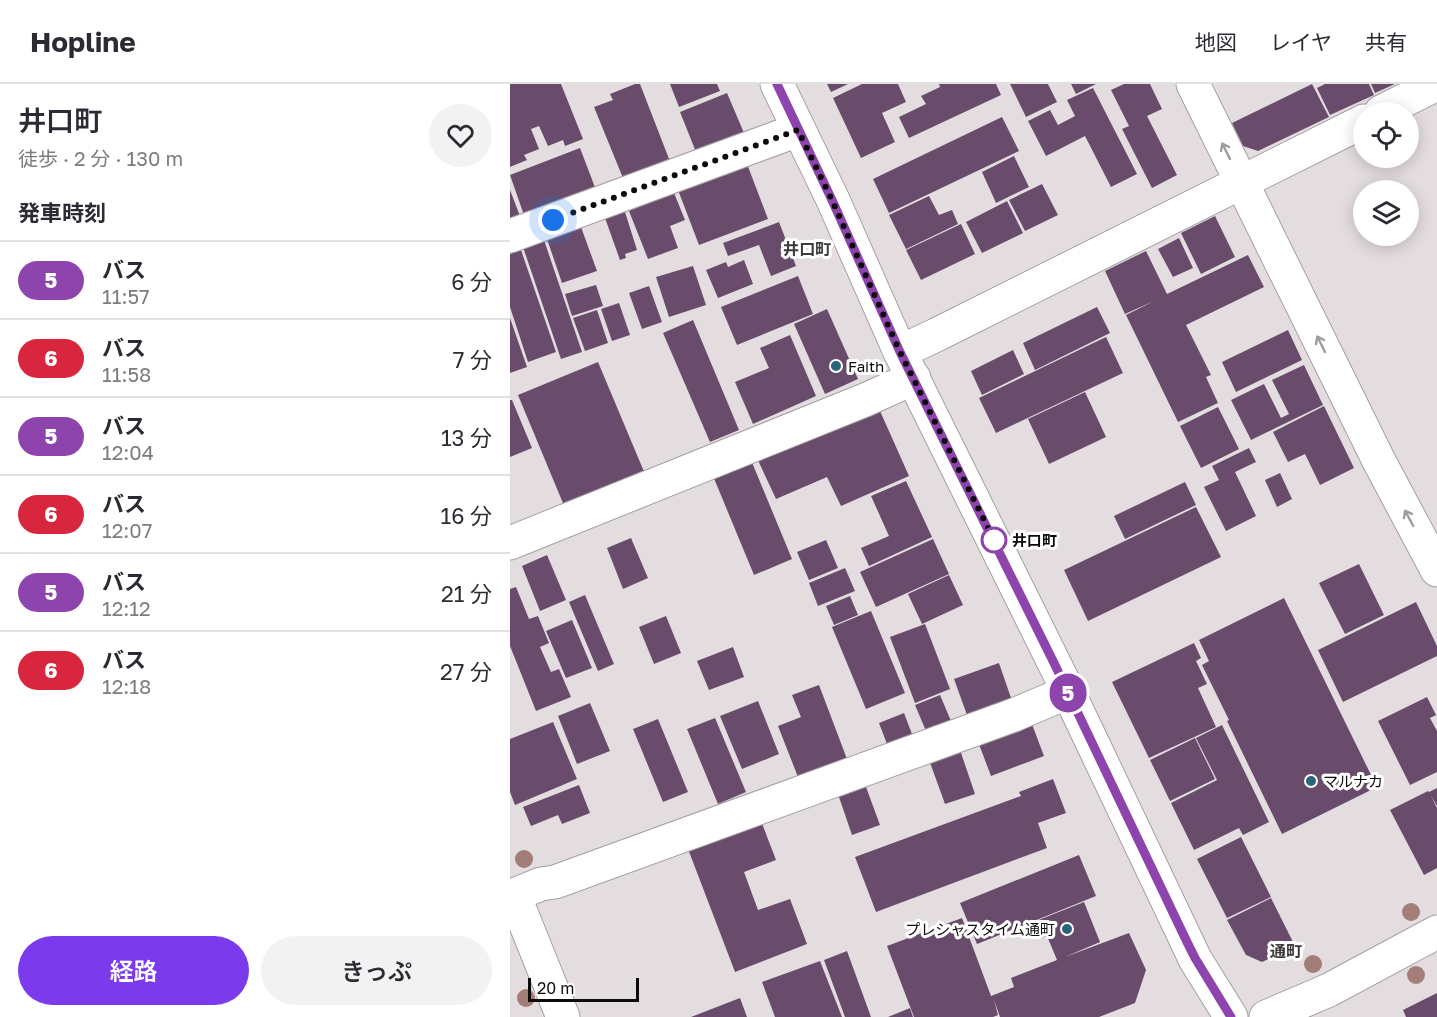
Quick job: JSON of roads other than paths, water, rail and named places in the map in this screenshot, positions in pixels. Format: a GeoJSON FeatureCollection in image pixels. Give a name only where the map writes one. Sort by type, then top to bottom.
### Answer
{"type":"FeatureCollection","features":[{"type":"Feature","properties":{"kind":"street"},"geometry":{"type":"LineString","coordinates":[[777,84],[907,365],[1068,692],[1191,950],[1232,1017]]}},
{"type":"Feature","properties":{"kind":"street"},"geometry":{"type":"LineString","coordinates":[[1193,84],[1379,461],[1437,570]]}},
{"type":"Feature","properties":{"kind":"street"},"geometry":{"type":"LineString","coordinates":[[1401,102],[1437,84]]}},
{"type":"Feature","properties":{"kind":"street"},"geometry":{"type":"LineString","coordinates":[[510,543],[865,400],[907,365],[1192,208],[1353,127]]}},
{"type":"Feature","properties":{"kind":"street"},"geometry":{"type":"LineString","coordinates":[[510,236],[798,130]]}},
{"type":"Feature","properties":{"kind":"street"},"geometry":{"type":"LineString","coordinates":[[563,1017],[511,892],[555,882],[991,723],[1068,692]]}},
{"type":"Feature","properties":{"kind":"street"},"geometry":{"type":"LineString","coordinates":[[1266,1017],[1329,990],[1437,932]]}},
{"type":"Feature","properties":{"kind":"place","name":"Faith"},"geometry":{"type":"Point","coordinates":[836,366]}},
{"type":"Feature","properties":{"kind":"place","name":"井口町"},"geometry":{"type":"Point","coordinates":[994,540]}},
{"type":"Feature","properties":{"kind":"place","name":"マルナカ"},"geometry":{"type":"Point","coordinates":[1311,781]}},
{"type":"Feature","properties":{"kind":"place","name":"プレシャスタイム通町"},"geometry":{"type":"Point","coordinates":[1067,929]}},
{"type":"Feature","properties":{"kind":"district","name":"井口町"},"geometry":{"type":"Point","coordinates":[807,249]}},
{"type":"Feature","properties":{"kind":"district","name":"通町"},"geometry":{"type":"Point","coordinates":[1286,951]}}]}
